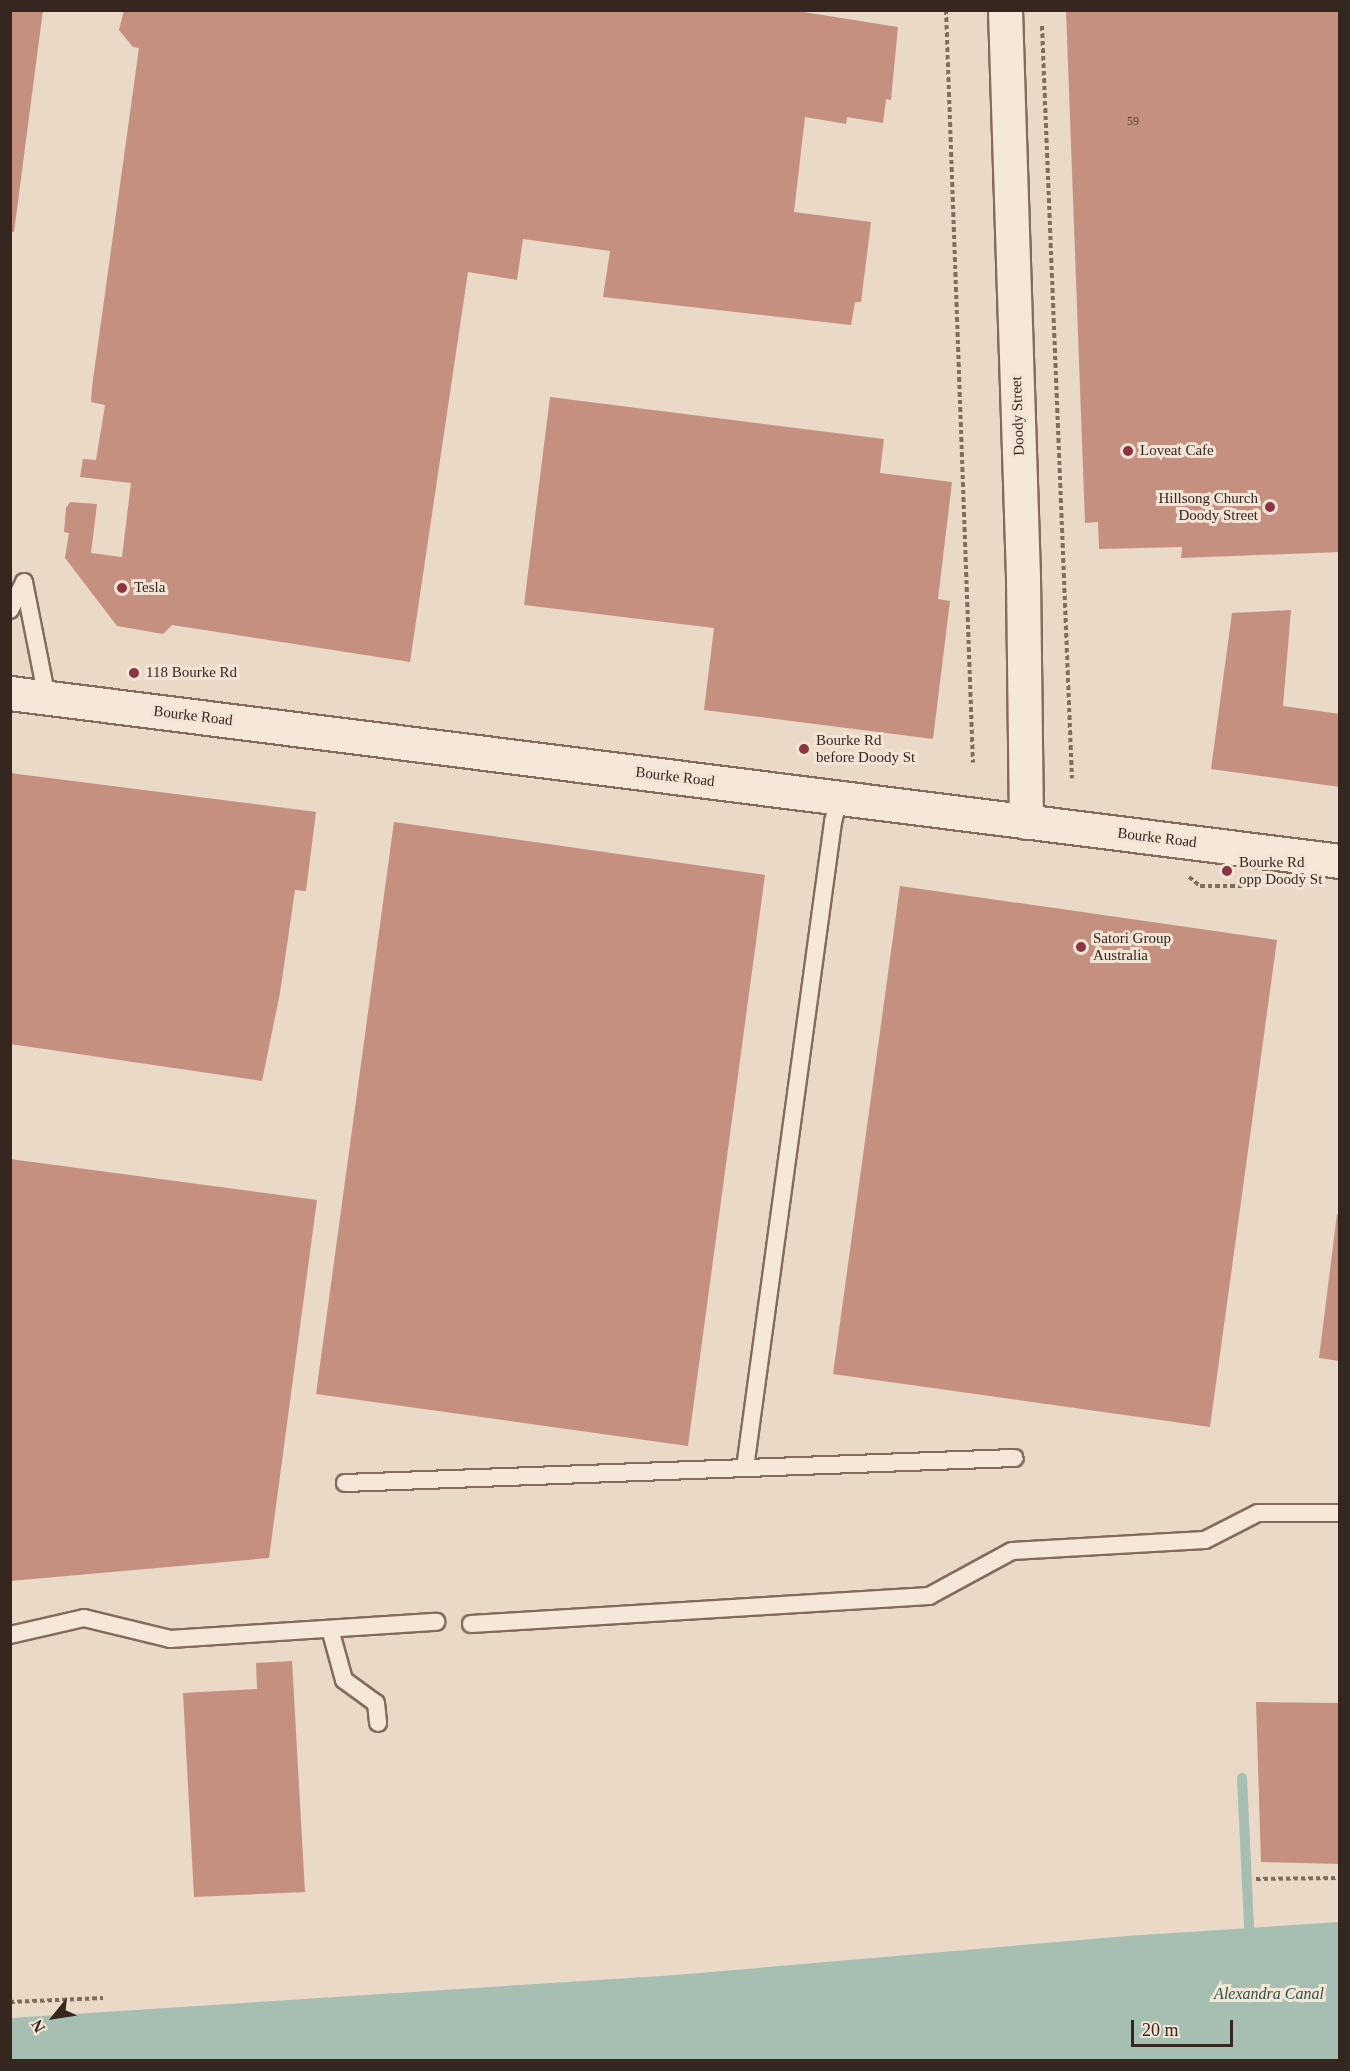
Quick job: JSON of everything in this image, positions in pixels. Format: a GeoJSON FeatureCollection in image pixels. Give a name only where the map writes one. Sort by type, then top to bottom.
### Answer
{"type":"FeatureCollection","features":[{"type":"Feature","properties":{"kind":"street","name":"Doody Street"},"geometry":{"type":"LineString","coordinates":[[1005,10],[1022,532],[1026,822]]}},
{"type":"Feature","properties":{"kind":"street","name":"Bourke Road"},"geometry":{"type":"LineString","coordinates":[[10,693],[1340,861]]}},
{"type":"Feature","properties":{"kind":"lane"},"geometry":{"type":"LineString","coordinates":[[10,610],[24,582],[47,698]]}},
{"type":"Feature","properties":{"kind":"lane"},"geometry":{"type":"LineString","coordinates":[[745,1468],[830,846],[839,798]]}},
{"type":"Feature","properties":{"kind":"lane"},"geometry":{"type":"LineString","coordinates":[[345,1483],[1015,1458]]}},
{"type":"Feature","properties":{"kind":"lane"},"geometry":{"type":"LineString","coordinates":[[471,1624],[928,1596],[1012,1551],[1205,1540],[1258,1513],[1340,1513]]}},
{"type":"Feature","properties":{"kind":"lane"},"geometry":{"type":"LineString","coordinates":[[10,1635],[84,1618],[170,1639],[436,1622]]}},
{"type":"Feature","properties":{"kind":"lane"},"geometry":{"type":"LineString","coordinates":[[330,1629],[344,1680],[376,1703],[378,1723]]}},
{"type":"Feature","properties":{"kind":"path"},"geometry":{"type":"LineString","coordinates":[[946,10],[973,763]]}},
{"type":"Feature","properties":{"kind":"path"},"geometry":{"type":"LineString","coordinates":[[1042,22],[1072,778]]}},
{"type":"Feature","properties":{"kind":"path"},"geometry":{"type":"LineString","coordinates":[[1256,1879],[1340,1878]]}},
{"type":"Feature","properties":{"kind":"path"},"geometry":{"type":"LineString","coordinates":[[10,2002],[103,1998]]}},
{"type":"Feature","properties":{"kind":"water","name":"Alexandra Canal"},"geometry":{"type":"Polygon","coordinates":[[[1339,1922],[1339,2060],[11,2060],[11,2018],[676,1975],[1127,1936],[1339,1922]]]}},
{"type":"Feature","properties":{"kind":"building"},"geometry":{"type":"Polygon","coordinates":[[[10,10],[43,10],[14,232],[10,231],[10,10]]]}},
{"type":"Feature","properties":{"kind":"building"},"geometry":{"type":"Polygon","coordinates":[[[124,10],[791,10],[898,27],[891,100],[886,99],[883,123],[847,117],[846,124],[805,117],[794,212],[871,222],[861,302],[855,302],[851,325],[603,297],[610,251],[523,239],[517,280],[468,272],[410,662],[172,625],[163,634],[117,626],[65,558],[69,533],[64,532],[66,508],[70,502],[97,504],[91,553],[122,557],[131,483],[80,477],[83,459],[96,460],[105,405],[91,402],[92,387],[139,48],[133,47],[119,30],[124,10]]]}},
{"type":"Feature","properties":{"kind":"building"},"geometry":{"type":"Polygon","coordinates":[[[1066,10],[1340,10],[1340,552],[1181,558],[1182,547],[1099,549],[1098,522],[1085,523],[1066,10]]]}},
{"type":"Feature","properties":{"kind":"building"},"geometry":{"type":"Polygon","coordinates":[[[550,397],[884,439],[880,473],[952,482],[938,599],[950,601],[933,739],[704,710],[714,628],[524,605],[550,397]]]}},
{"type":"Feature","properties":{"kind":"building"},"geometry":{"type":"Polygon","coordinates":[[[1291,610],[1283,706],[1340,714],[1340,787],[1211,769],[1232,613],[1291,610]]]}},
{"type":"Feature","properties":{"kind":"building"},"geometry":{"type":"Polygon","coordinates":[[[10,773],[316,812],[306,891],[295,890],[280,993],[262,1081],[10,1044],[10,773]]]}},
{"type":"Feature","properties":{"kind":"building"},"geometry":{"type":"Polygon","coordinates":[[[394,822],[765,875],[688,1446],[316,1394],[394,822]]]}},
{"type":"Feature","properties":{"kind":"building"},"geometry":{"type":"Polygon","coordinates":[[[900,886],[1277,940],[1210,1427],[833,1374],[900,886]]]}},
{"type":"Feature","properties":{"kind":"building"},"geometry":{"type":"Polygon","coordinates":[[[10,1159],[317,1200],[269,1558],[10,1581],[10,1159]]]}},
{"type":"Feature","properties":{"kind":"building"},"geometry":{"type":"Polygon","coordinates":[[[1337,1214],[1340,1215],[1340,1361],[1319,1358],[1337,1214]]]}},
{"type":"Feature","properties":{"kind":"building"},"geometry":{"type":"Polygon","coordinates":[[[292,1661],[305,1892],[194,1897],[183,1693],[257,1689],[256,1663],[292,1661]]]}},
{"type":"Feature","properties":{"kind":"building"},"geometry":{"type":"Polygon","coordinates":[[[1256,1702],[1340,1703],[1340,1864],[1261,1862],[1256,1702]]]}},
{"type":"Feature","properties":{"kind":"waterway"},"geometry":{"type":"LineString","coordinates":[[1242,1778],[1249,1928]]}},
{"type":"Feature","properties":{"kind":"place","name":"Loveat Cafe"},"geometry":{"type":"Point","coordinates":[1128,451]}},
{"type":"Feature","properties":{"kind":"place","name":"Hillsong Church Doody Street"},"geometry":{"type":"Point","coordinates":[1270,507]}},
{"type":"Feature","properties":{"kind":"place","name":"Tesla"},"geometry":{"type":"Point","coordinates":[122,588]}},
{"type":"Feature","properties":{"kind":"place","name":"118 Bourke Rd"},"geometry":{"type":"Point","coordinates":[134,673]}},
{"type":"Feature","properties":{"kind":"place","name":"Bourke Rd before Doody St"},"geometry":{"type":"Point","coordinates":[804,749]}},
{"type":"Feature","properties":{"kind":"place","name":"Bourke Rd opp Doody St"},"geometry":{"type":"Point","coordinates":[1227,871]}},
{"type":"Feature","properties":{"kind":"place","name":"Satori Group Australia"},"geometry":{"type":"Point","coordinates":[1081,947]}}]}
